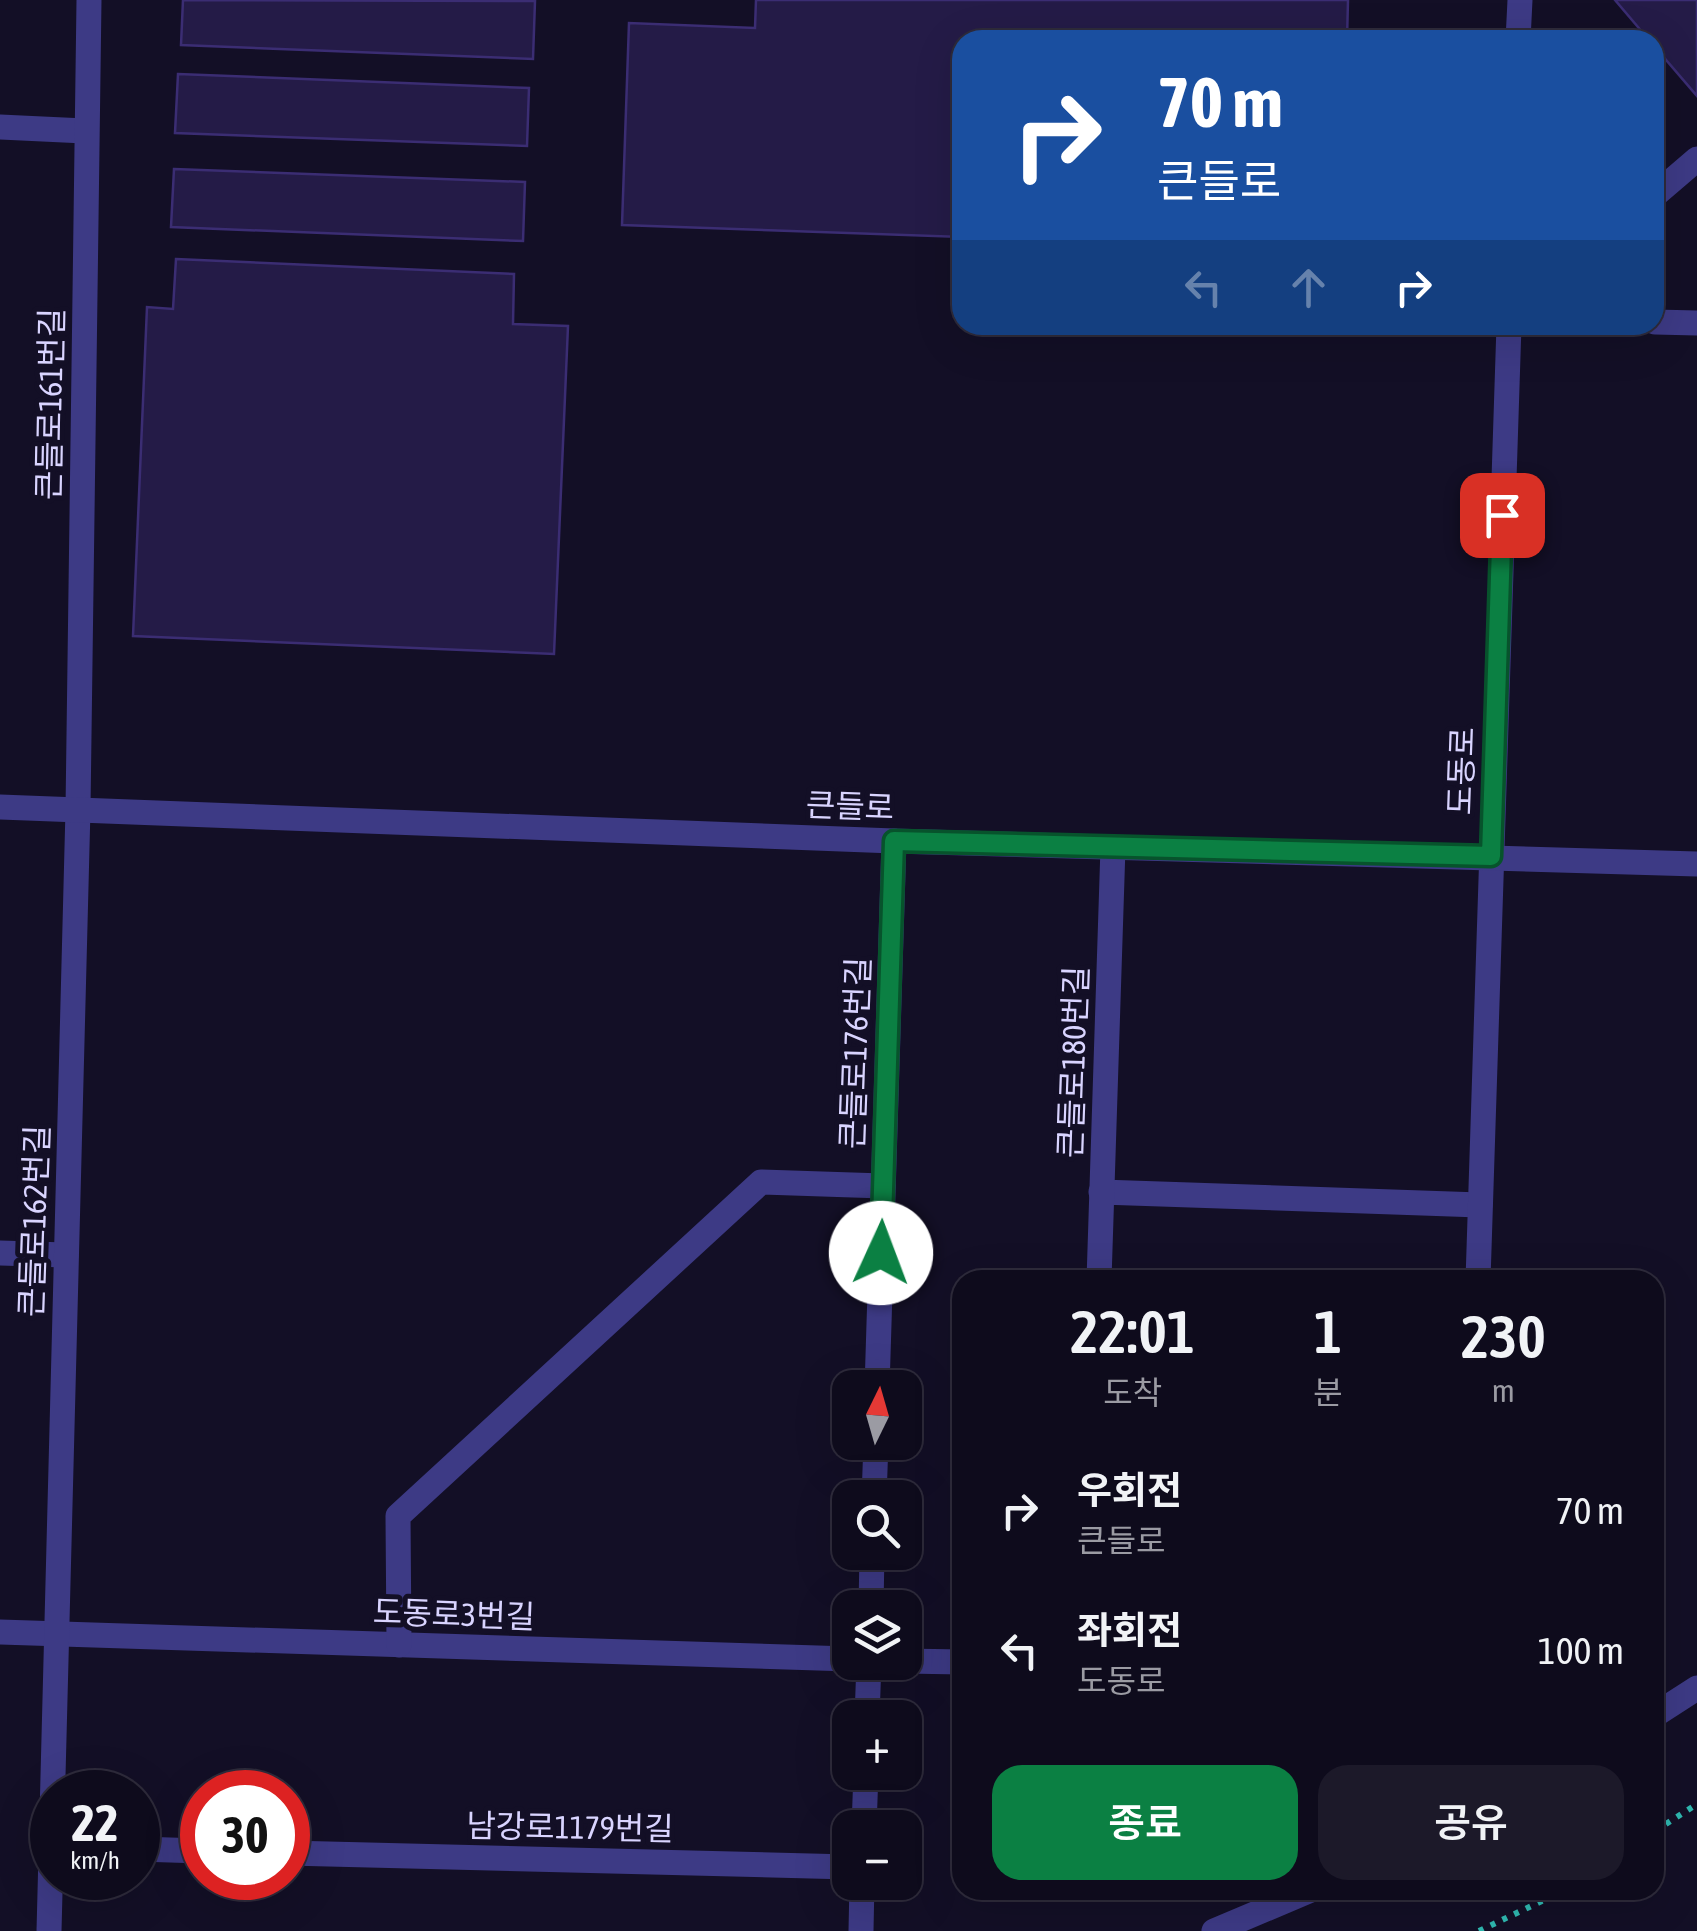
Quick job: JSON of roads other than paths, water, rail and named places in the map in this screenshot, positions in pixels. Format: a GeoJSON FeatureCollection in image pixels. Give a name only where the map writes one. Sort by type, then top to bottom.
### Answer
{"type":"FeatureCollection","features":[{"type":"Feature","properties":{"kind":"street","name":"큰들로161번길"},"geometry":{"type":"LineString","coordinates":[[78,809],[89,0]]}},
{"type":"Feature","properties":{"kind":"street"},"geometry":{"type":"LineString","coordinates":[[1518,30],[1520,0]]}},
{"type":"Feature","properties":{"kind":"street"},"geometry":{"type":"LineString","coordinates":[[0,127],[86,130]]}},
{"type":"Feature","properties":{"kind":"street"},"geometry":{"type":"LineString","coordinates":[[1664,187],[1697,159]]}},
{"type":"Feature","properties":{"kind":"street"},"geometry":{"type":"LineString","coordinates":[[1664,322],[1697,323]]}},
{"type":"Feature","properties":{"kind":"street","name":"도동로"},"geometry":{"type":"LineString","coordinates":[[1478,1270],[1509,335]]}},
{"type":"Feature","properties":{"kind":"street","name":"큰들로"},"geometry":{"type":"LineString","coordinates":[[0,807],[894,841],[1697,864]]}},
{"type":"Feature","properties":{"kind":"street","name":"큰들로162번길"},"geometry":{"type":"LineString","coordinates":[[56,1634],[78,809]]}},
{"type":"Feature","properties":{"kind":"street","name":"큰들로176번길"},"geometry":{"type":"LineString","coordinates":[[878,1370],[894,841]]}},
{"type":"Feature","properties":{"kind":"street","name":"큰들로180번길"},"geometry":{"type":"LineString","coordinates":[[1098,1270],[1113,847]]}},
{"type":"Feature","properties":{"kind":"street"},"geometry":{"type":"LineString","coordinates":[[399,1645],[398,1516],[761,1182],[883,1186]]}},
{"type":"Feature","properties":{"kind":"street"},"geometry":{"type":"LineString","coordinates":[[1102,1192],[1480,1205]]}},
{"type":"Feature","properties":{"kind":"street"},"geometry":{"type":"LineString","coordinates":[[0,1253],[66,1255]]}},
{"type":"Feature","properties":{"kind":"street","name":"도동로3번길"},"geometry":{"type":"LineString","coordinates":[[0,1632],[832,1658]]}},
{"type":"Feature","properties":{"kind":"street"},"geometry":{"type":"LineString","coordinates":[[53,1770],[56,1634]]}},
{"type":"Feature","properties":{"kind":"street"},"geometry":{"type":"LineString","coordinates":[[922,1661],[952,1662]]}},
{"type":"Feature","properties":{"kind":"street"},"geometry":{"type":"LineString","coordinates":[[1664,1709],[1697,1688]]}},
{"type":"Feature","properties":{"kind":"street","name":"남강로1179번길"},"geometry":{"type":"LineString","coordinates":[[310,1854],[832,1866]]}},
{"type":"Feature","properties":{"kind":"street"},"geometry":{"type":"LineString","coordinates":[[48,1931],[49,1900]]}},
{"type":"Feature","properties":{"kind":"street"},"geometry":{"type":"LineString","coordinates":[[861,1931],[862,1900]]}},
{"type":"Feature","properties":{"kind":"street"},"geometry":{"type":"LineString","coordinates":[[1214,1931],[1287,1900]]}}]}
